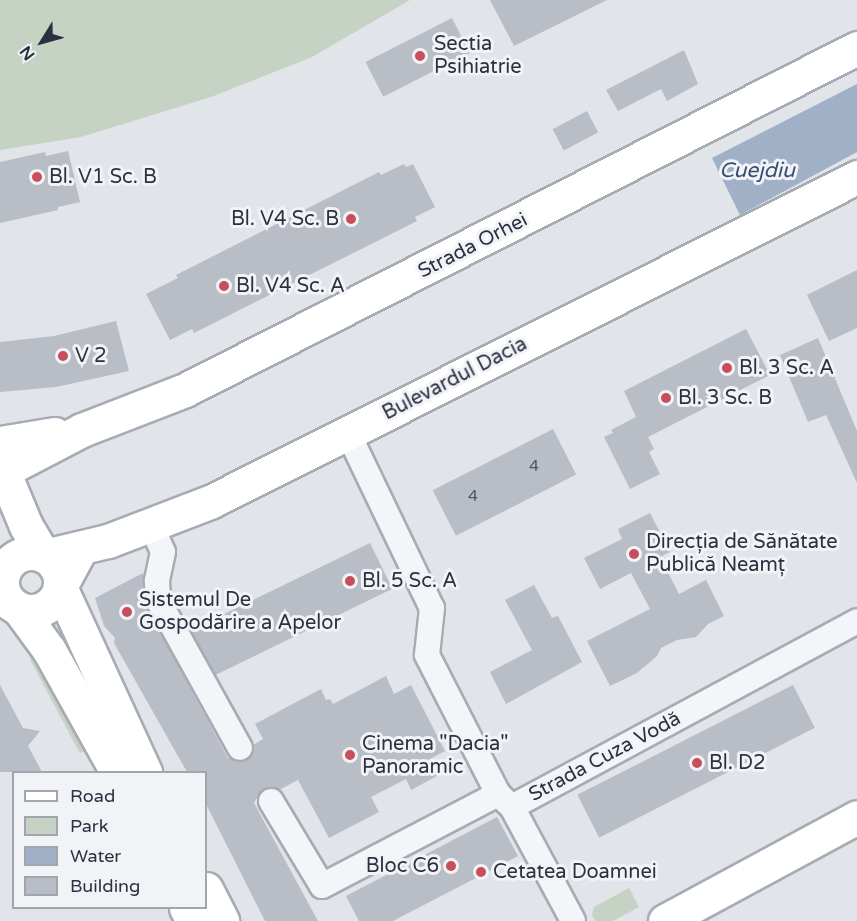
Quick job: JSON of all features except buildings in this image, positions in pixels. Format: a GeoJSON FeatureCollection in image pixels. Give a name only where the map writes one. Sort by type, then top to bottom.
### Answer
{"type":"FeatureCollection","features":[{"type":"Feature","properties":{"kind":"main road","name":"Strada Orhei"},"geometry":{"type":"LineString","coordinates":[[2,463],[185,390],[857,48]]}},
{"type":"Feature","properties":{"kind":"main road","name":"Bulevardul Dacia"},"geometry":{"type":"LineString","coordinates":[[44,556],[80,550],[195,509],[857,177]]}},
{"type":"Feature","properties":{"kind":"main road"},"geometry":{"type":"LineString","coordinates":[[2,463],[26,526],[44,556],[57,569],[60,586],[146,771]]}},
{"type":"Feature","properties":{"kind":"main road"},"geometry":{"type":"LineString","coordinates":[[5,582],[28,611],[45,608],[52,603],[80,550]]}},
{"type":"Feature","properties":{"kind":"main road"},"geometry":{"type":"LineString","coordinates":[[44,556],[26,554],[10,562],[5,582],[49,650],[116,771]]}},
{"type":"Feature","properties":{"kind":"main road"},"geometry":{"type":"LineString","coordinates":[[665,921],[857,817]]}},
{"type":"Feature","properties":{"kind":"main road"},"geometry":{"type":"LineString","coordinates":[[207,891],[222,921]]}},
{"type":"Feature","properties":{"kind":"street"},"geometry":{"type":"LineString","coordinates":[[348,433],[432,608],[427,655],[505,801],[573,921]]}},
{"type":"Feature","properties":{"kind":"street"},"geometry":{"type":"LineString","coordinates":[[151,524],[163,552],[157,581],[158,600],[240,748]]}},
{"type":"Feature","properties":{"kind":"street","name":"Strada Cuza Vodă"},"geometry":{"type":"LineString","coordinates":[[271,801],[322,886],[505,801],[857,621]]}},
{"type":"Feature","properties":{"kind":"green space"},"geometry":{"type":"Polygon","coordinates":[[[0,0],[410,0],[312,57],[211,97],[81,137],[0,150],[0,0]]]}},
{"type":"Feature","properties":{"kind":"green space"},"geometry":{"type":"Polygon","coordinates":[[[39,655],[89,749],[80,753],[30,660],[39,655]]]}},
{"type":"Feature","properties":{"kind":"green space"},"geometry":{"type":"Polygon","coordinates":[[[629,888],[639,907],[613,921],[595,921],[592,915],[594,907],[629,888]]]}},
{"type":"Feature","properties":{"kind":"water","name":"Cuejdiu"},"geometry":{"type":"Polygon","coordinates":[[[857,84],[857,152],[740,215],[712,158],[857,84]]]}},
{"type":"Feature","properties":{"kind":"place","name":"Sectia Psihiatrie"},"geometry":{"type":"Point","coordinates":[420,56]}},
{"type":"Feature","properties":{"kind":"place","name":"Bl. V1 Sc. B"},"geometry":{"type":"Point","coordinates":[37,177]}},
{"type":"Feature","properties":{"kind":"place","name":"Bl. V4 Sc. B"},"geometry":{"type":"Point","coordinates":[351,219]}},
{"type":"Feature","properties":{"kind":"place","name":"Bl. V4 Sc. A"},"geometry":{"type":"Point","coordinates":[224,286]}},
{"type":"Feature","properties":{"kind":"place","name":"V 2"},"geometry":{"type":"Point","coordinates":[63,356]}},
{"type":"Feature","properties":{"kind":"place","name":"Bl. 3 Sc. A"},"geometry":{"type":"Point","coordinates":[727,368]}},
{"type":"Feature","properties":{"kind":"place","name":"Bl. 3 Sc. B"},"geometry":{"type":"Point","coordinates":[666,398]}},
{"type":"Feature","properties":{"kind":"place","name":"Direcția de Sănătate Publică Neamț"},"geometry":{"type":"Point","coordinates":[634,554]}},
{"type":"Feature","properties":{"kind":"place","name":"Bl. 5 Sc. A"},"geometry":{"type":"Point","coordinates":[350,581]}},
{"type":"Feature","properties":{"kind":"place","name":"Sistemul De Gospodărire a Apelor"},"geometry":{"type":"Point","coordinates":[127,612]}},
{"type":"Feature","properties":{"kind":"place","name":"Cinema \"Dacia\" Panoramic"},"geometry":{"type":"Point","coordinates":[350,755]}},
{"type":"Feature","properties":{"kind":"place","name":"Bl. D2"},"geometry":{"type":"Point","coordinates":[697,763]}},
{"type":"Feature","properties":{"kind":"place","name":"Bloc C6"},"geometry":{"type":"Point","coordinates":[451,866]}},
{"type":"Feature","properties":{"kind":"place","name":"Cetatea Doamnei"},"geometry":{"type":"Point","coordinates":[481,872]}}]}
